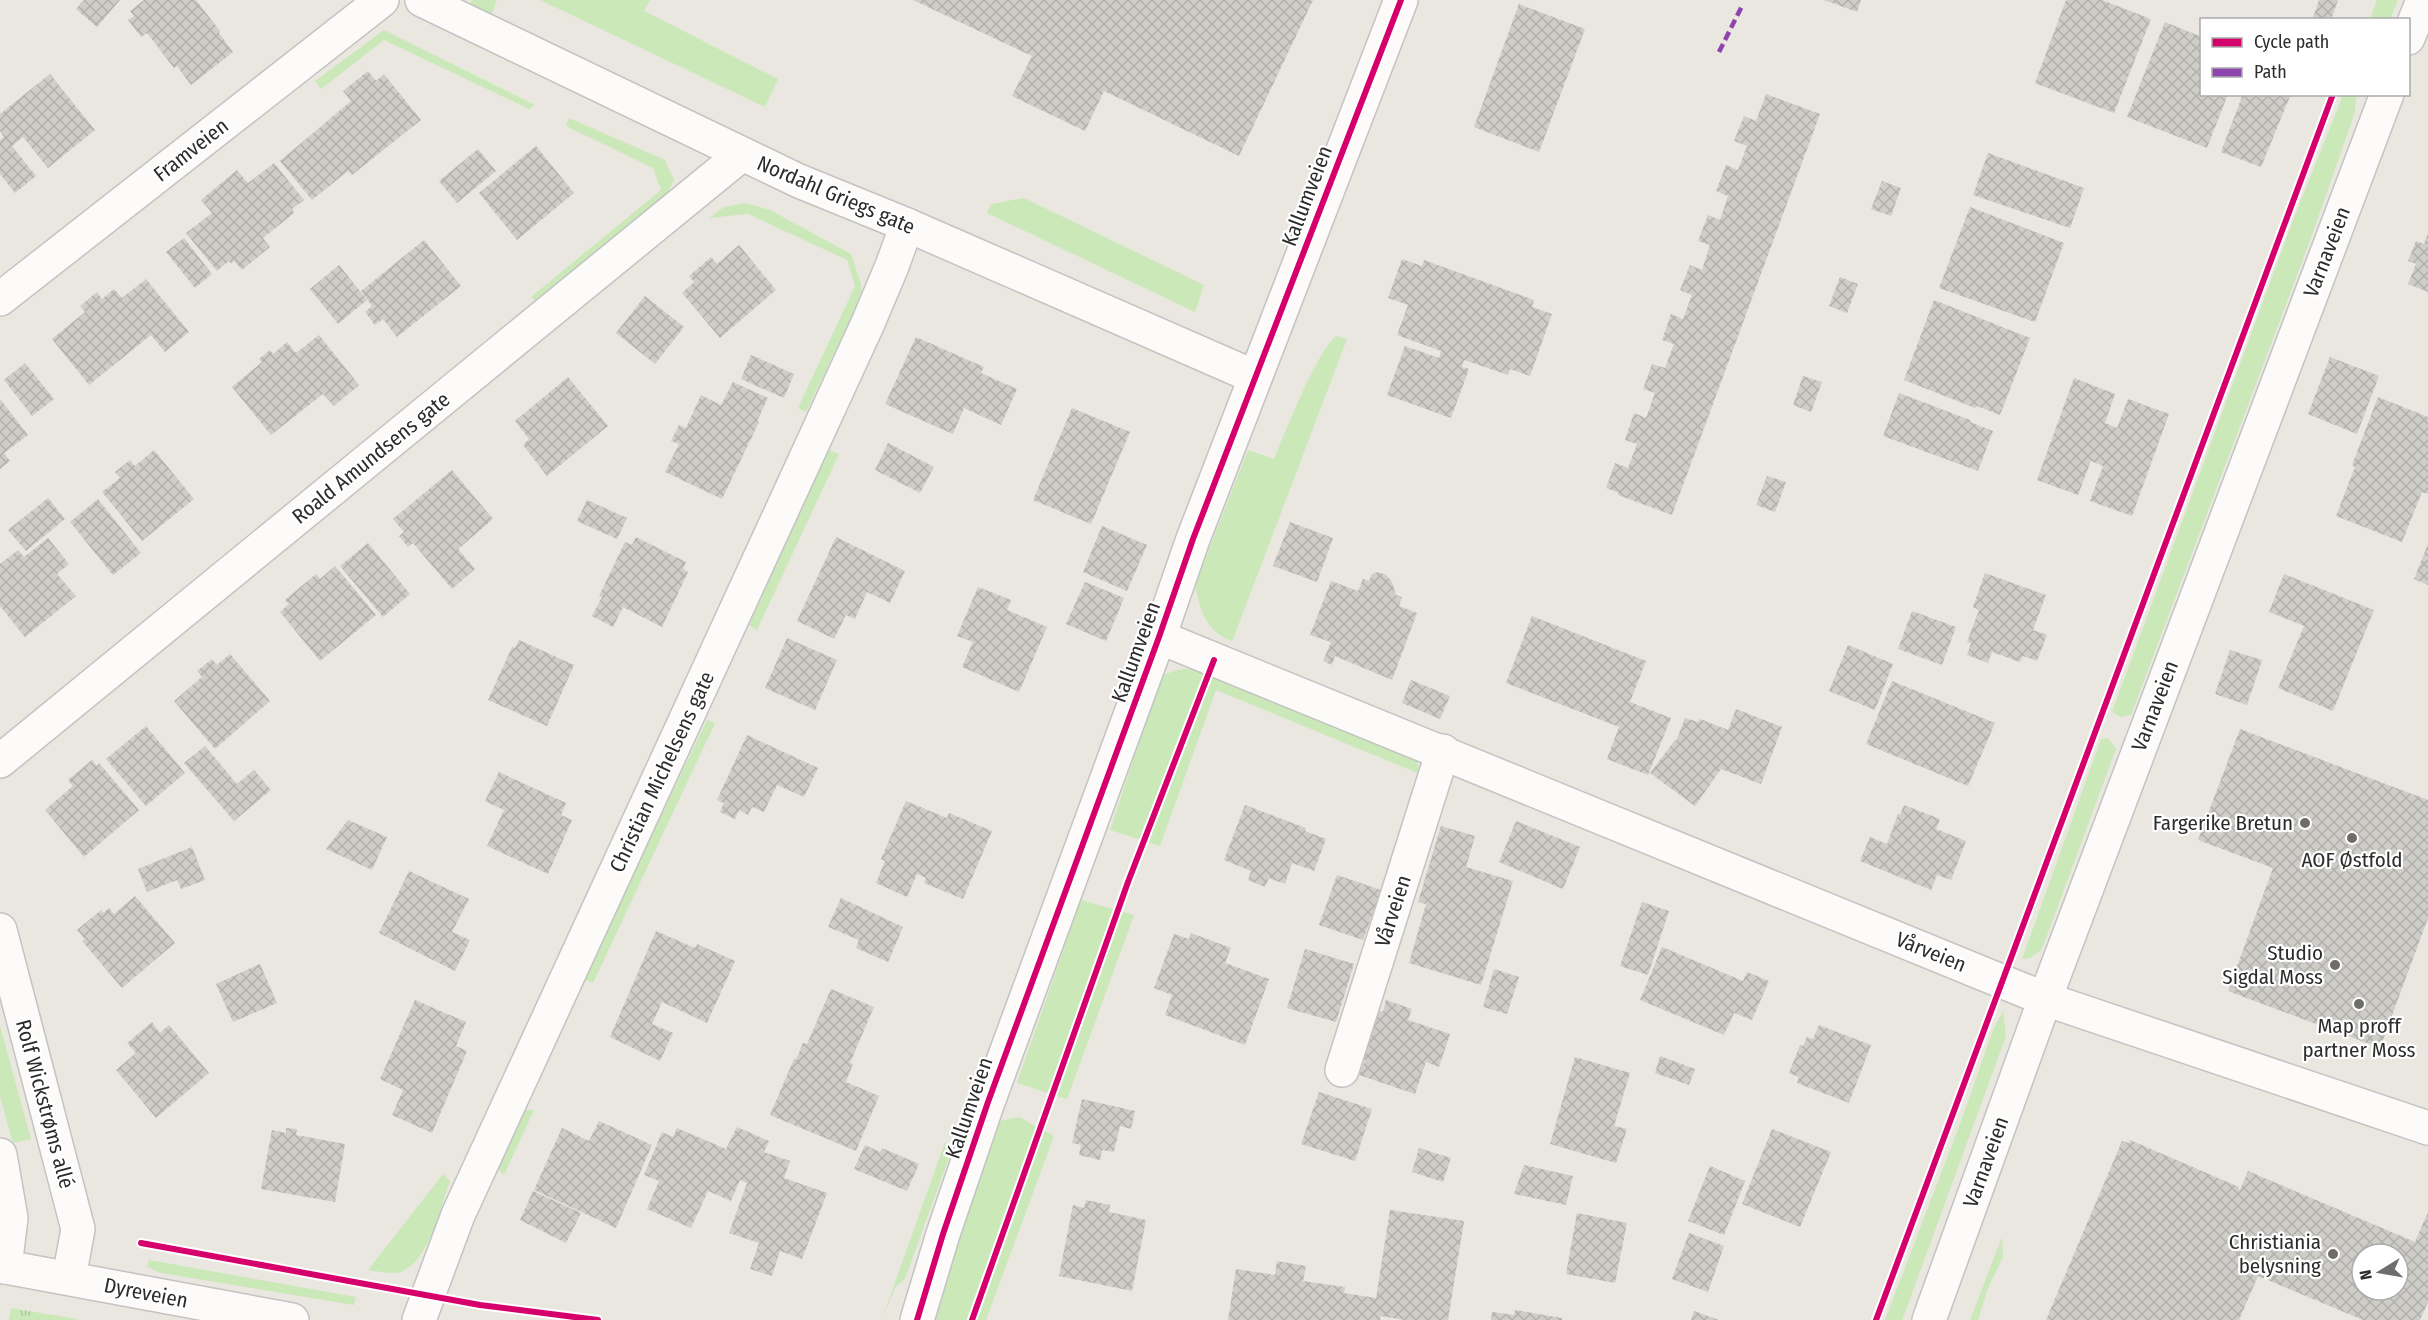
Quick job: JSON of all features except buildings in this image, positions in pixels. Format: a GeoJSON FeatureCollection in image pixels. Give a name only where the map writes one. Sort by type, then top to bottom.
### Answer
{"type":"FeatureCollection","features":[{"type":"Feature","properties":{"kind":"street","name":"Framveien"},"geometry":{"type":"LineString","coordinates":[[0,299],[382,0]]}},
{"type":"Feature","properties":{"kind":"street","name":"Nordahl Griegs gate"},"geometry":{"type":"LineString","coordinates":[[422,0],[741,155],[1255,377]]}},
{"type":"Feature","properties":{"kind":"street","name":"Kallumveien"},"geometry":{"type":"LineString","coordinates":[[917,1320],[943,1234],[988,1102],[1193,539],[1401,0]]}},
{"type":"Feature","properties":{"kind":"street"},"geometry":{"type":"LineString","coordinates":[[2410,35],[2423,0]]}},
{"type":"Feature","properties":{"kind":"street","name":"Varnaveien"},"geometry":{"type":"LineString","coordinates":[[1929,1320],[2045,999],[2386,96]]}},
{"type":"Feature","properties":{"kind":"street","name":"Roald Amundsens gate"},"geometry":{"type":"LineString","coordinates":[[0,761],[741,155]]}},
{"type":"Feature","properties":{"kind":"street","name":"Christian Michelsens gate"},"geometry":{"type":"LineString","coordinates":[[419,1320],[458,1215],[868,323],[907,225]]}},
{"type":"Feature","properties":{"kind":"street","name":"Vårveien"},"geometry":{"type":"LineString","coordinates":[[1159,637],[1443,751],[2045,999],[2428,1128]]}},
{"type":"Feature","properties":{"kind":"street","name":"Vårveien"},"geometry":{"type":"LineString","coordinates":[[1342,1070],[1443,751]]}},
{"type":"Feature","properties":{"kind":"street","name":"Rolf Wickstrøms allé"},"geometry":{"type":"LineString","coordinates":[[0,930],[78,1229],[69,1278]]}},
{"type":"Feature","properties":{"kind":"street"},"geometry":{"type":"LineString","coordinates":[[0,1155],[11,1218],[2,1267]]}},
{"type":"Feature","properties":{"kind":"street","name":"Dyreveien"},"geometry":{"type":"LineString","coordinates":[[2,1267],[292,1320]]}},
{"type":"Feature","properties":{"kind":"green space"},"geometry":{"type":"Polygon","coordinates":[[[472,0],[497,0],[488,22],[468,12],[472,0]]]}},
{"type":"Feature","properties":{"kind":"green space"},"geometry":{"type":"Polygon","coordinates":[[[540,0],[650,0],[644,11],[778,79],[765,107],[540,0]]]}},
{"type":"Feature","properties":{"kind":"green space"},"geometry":{"type":"Polygon","coordinates":[[[2377,0],[2398,0],[2390,18],[2370,18],[2377,0]]]}},
{"type":"Feature","properties":{"kind":"green space"},"geometry":{"type":"Polygon","coordinates":[[[384,30],[535,105],[529,109],[384,40],[321,89],[315,81],[384,30]]]}},
{"type":"Feature","properties":{"kind":"green space"},"geometry":{"type":"Polygon","coordinates":[[[2343,96],[2356,96],[2355,112],[2311,238],[2131,715],[2121,717],[2112,712],[2292,223],[2343,96]]]}},
{"type":"Feature","properties":{"kind":"green space"},"geometry":{"type":"Polygon","coordinates":[[[569,118],[665,160],[674,180],[667,194],[535,300],[531,297],[661,190],[653,168],[566,126],[569,118]]]}},
{"type":"Feature","properties":{"kind":"green space"},"geometry":{"type":"Polygon","coordinates":[[[1024,198],[1204,285],[1195,312],[987,213],[991,204],[1024,198]]]}},
{"type":"Feature","properties":{"kind":"green space"},"geometry":{"type":"Polygon","coordinates":[[[745,203],[770,210],[851,254],[861,284],[862,295],[806,412],[798,408],[855,286],[847,260],[748,214],[709,218],[724,207],[745,203]]]}},
{"type":"Feature","properties":{"kind":"green space"},"geometry":{"type":"Polygon","coordinates":[[[1336,336],[1347,339],[1232,641],[1210,626],[1199,603],[1195,585],[1248,450],[1274,459],[1319,359],[1336,336]]]}},
{"type":"Feature","properties":{"kind":"green space"},"geometry":{"type":"Polygon","coordinates":[[[829,450],[839,454],[757,630],[749,625],[829,450]]]}},
{"type":"Feature","properties":{"kind":"green space"},"geometry":{"type":"Polygon","coordinates":[[[1195,668],[1417,761],[1420,774],[1216,690],[1160,846],[1110,830],[1161,676],[1177,670],[1195,668]]]}},
{"type":"Feature","properties":{"kind":"green space"},"geometry":{"type":"Polygon","coordinates":[[[707,720],[715,723],[593,983],[583,979],[707,720]]]}},
{"type":"Feature","properties":{"kind":"green space"},"geometry":{"type":"Polygon","coordinates":[[[2108,738],[2116,749],[2042,949],[2030,958],[2022,959],[2101,739],[2108,738]]]}},
{"type":"Feature","properties":{"kind":"green space"},"geometry":{"type":"Polygon","coordinates":[[[1081,900],[1134,915],[1067,1099],[1017,1083],[1081,900]]]}},
{"type":"Feature","properties":{"kind":"green space"},"geometry":{"type":"Polygon","coordinates":[[[2003,1011],[2006,1036],[1906,1310],[1902,1320],[1885,1320],[1963,1116],[1993,1030],[2003,1011]]]}},
{"type":"Feature","properties":{"kind":"green space"},"geometry":{"type":"Polygon","coordinates":[[[0,1026],[31,1139],[13,1143],[0,1096],[0,1026]]]}},
{"type":"Feature","properties":{"kind":"green space"},"geometry":{"type":"Polygon","coordinates":[[[525,1110],[534,1110],[504,1175],[498,1169],[525,1110]]]}},
{"type":"Feature","properties":{"kind":"green space"},"geometry":{"type":"Polygon","coordinates":[[[1019,1117],[1054,1136],[986,1320],[933,1320],[941,1287],[1000,1121],[1019,1117]]]}},
{"type":"Feature","properties":{"kind":"green space"},"geometry":{"type":"Polygon","coordinates":[[[945,1142],[952,1149],[905,1279],[896,1286],[882,1319],[945,1142]]]}},
{"type":"Feature","properties":{"kind":"green space"},"geometry":{"type":"Polygon","coordinates":[[[443,1174],[450,1181],[433,1232],[419,1256],[411,1266],[398,1273],[368,1270],[443,1174]]]}},
{"type":"Feature","properties":{"kind":"green space"},"geometry":{"type":"Polygon","coordinates":[[[2002,1237],[2003,1257],[1988,1288],[1978,1320],[1970,1320],[2002,1237]]]}},
{"type":"Feature","properties":{"kind":"green space"},"geometry":{"type":"Polygon","coordinates":[[[149,1260],[356,1297],[354,1305],[161,1273],[147,1267],[149,1260]]]}},
{"type":"Feature","properties":{"kind":"green space"},"geometry":{"type":"Polygon","coordinates":[[[11,1308],[77,1319],[79,1320],[9,1320],[11,1308]]]}},
{"type":"Feature","properties":{"kind":"marked path"},"geometry":{"type":"LineString","coordinates":[[1719,52],[1742,6]]}},
{"type":"Feature","properties":{"kind":"cycle path"},"geometry":{"type":"LineString","coordinates":[[917,1320],[943,1234],[988,1102],[1193,539],[1401,0]]}},
{"type":"Feature","properties":{"kind":"cycle path"},"geometry":{"type":"LineString","coordinates":[[1876,1320],[2332,96]]}},
{"type":"Feature","properties":{"kind":"cycle path"},"geometry":{"type":"LineString","coordinates":[[972,1320],[1128,882],[1214,660]]}},
{"type":"Feature","properties":{"kind":"cycle path"},"geometry":{"type":"LineString","coordinates":[[141,1243],[480,1305],[598,1320]]}},
{"type":"Feature","properties":{"kind":"place","name":"Fargerike Bretun"},"geometry":{"type":"Point","coordinates":[2305,823]}},
{"type":"Feature","properties":{"kind":"place","name":"AOF Østfold"},"geometry":{"type":"Point","coordinates":[2352,838]}},
{"type":"Feature","properties":{"kind":"place","name":"Studio Sigdal Moss"},"geometry":{"type":"Point","coordinates":[2335,965]}},
{"type":"Feature","properties":{"kind":"place","name":"Map proff partner Moss"},"geometry":{"type":"Point","coordinates":[2359,1004]}},
{"type":"Feature","properties":{"kind":"place","name":"Christiania belysning"},"geometry":{"type":"Point","coordinates":[2333,1254]}}]}
